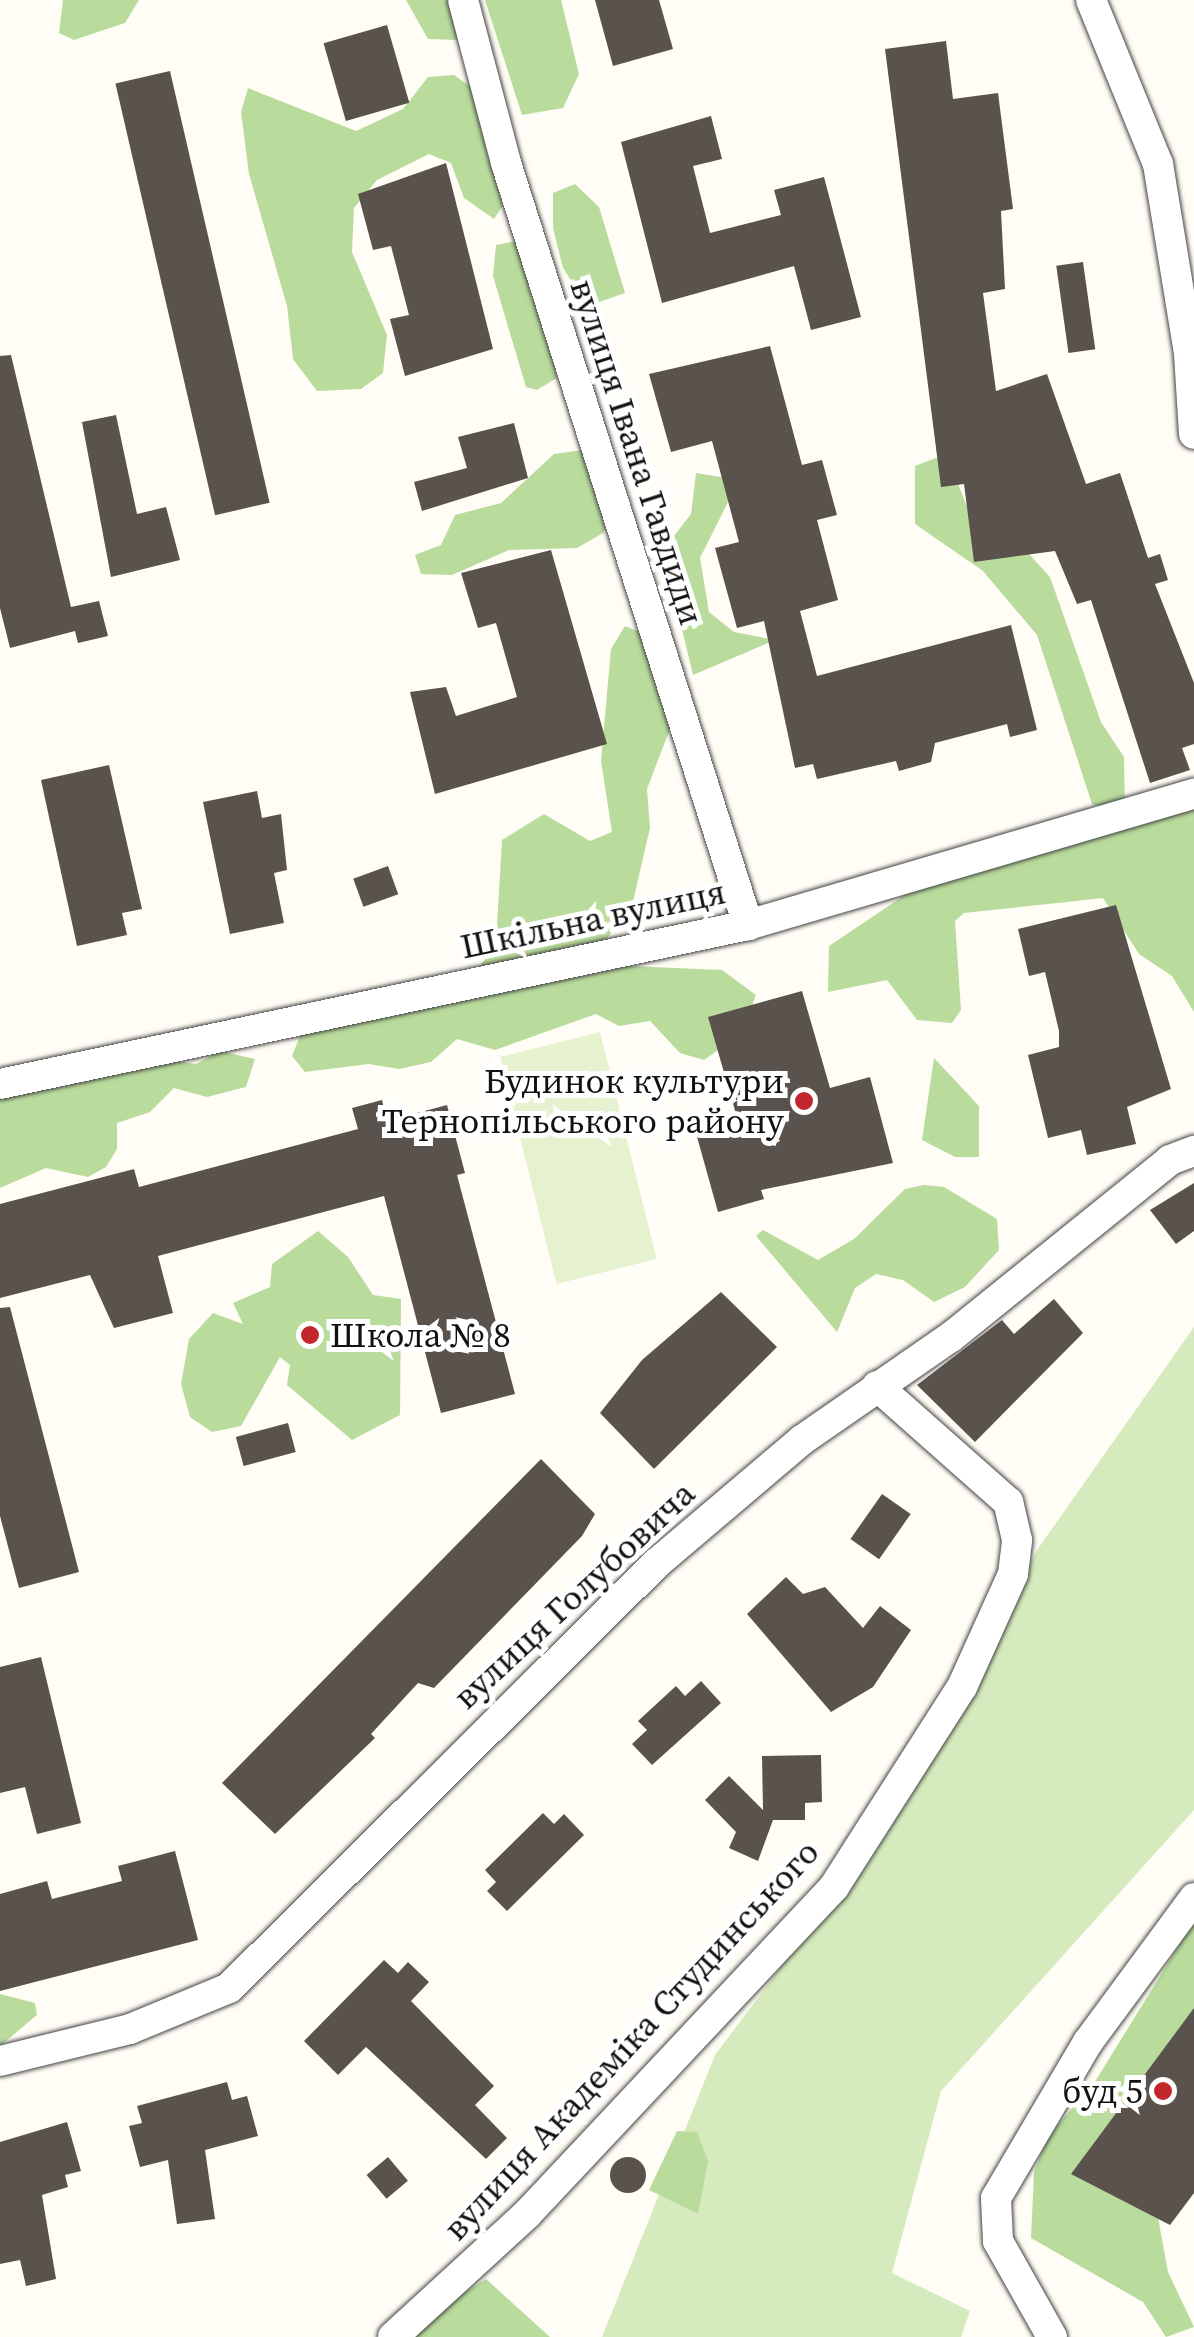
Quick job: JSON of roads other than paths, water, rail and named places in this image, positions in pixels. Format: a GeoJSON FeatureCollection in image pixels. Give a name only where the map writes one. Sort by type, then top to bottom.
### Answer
{"type":"FeatureCollection","features":[{"type":"Feature","properties":{"kind":"street","name":"вулиця Івана Гавдиди"},"geometry":{"type":"LineString","coordinates":[[463,0],[506,162],[748,925]]}},
{"type":"Feature","properties":{"kind":"street"},"geometry":{"type":"LineString","coordinates":[[1091,0],[1158,164],[1190,354],[1194,434]]}},
{"type":"Feature","properties":{"kind":"street","name":"Шкільна вулиця"},"geometry":{"type":"LineString","coordinates":[[0,1084],[748,925],[1194,794]]}},
{"type":"Feature","properties":{"kind":"street","name":"вулиця Голубовича"},"geometry":{"type":"LineString","coordinates":[[0,2061],[130,2029],[229,1988],[657,1564],[877,1386],[1156,1171],[1194,1150]]}},
{"type":"Feature","properties":{"kind":"street","name":"вулиця Академіка Студинського"},"geometry":{"type":"LineString","coordinates":[[393,2337],[527,2214],[834,1888],[962,1687],[1013,1574],[1017,1540],[1008,1502],[877,1386]]}},
{"type":"Feature","properties":{"kind":"street"},"geometry":{"type":"LineString","coordinates":[[1052,2337],[998,2241],[996,2198],[1088,2042],[1194,1898]]}},
{"type":"Feature","properties":{"kind":"place","name":"Будинок культури Тернопільського району"},"geometry":{"type":"Point","coordinates":[804,1101]}},
{"type":"Feature","properties":{"kind":"place","name":"Школа № 8"},"geometry":{"type":"Point","coordinates":[310,1335]}},
{"type":"Feature","properties":{"kind":"place","name":"буд 5"},"geometry":{"type":"Point","coordinates":[1163,2091]}}]}
